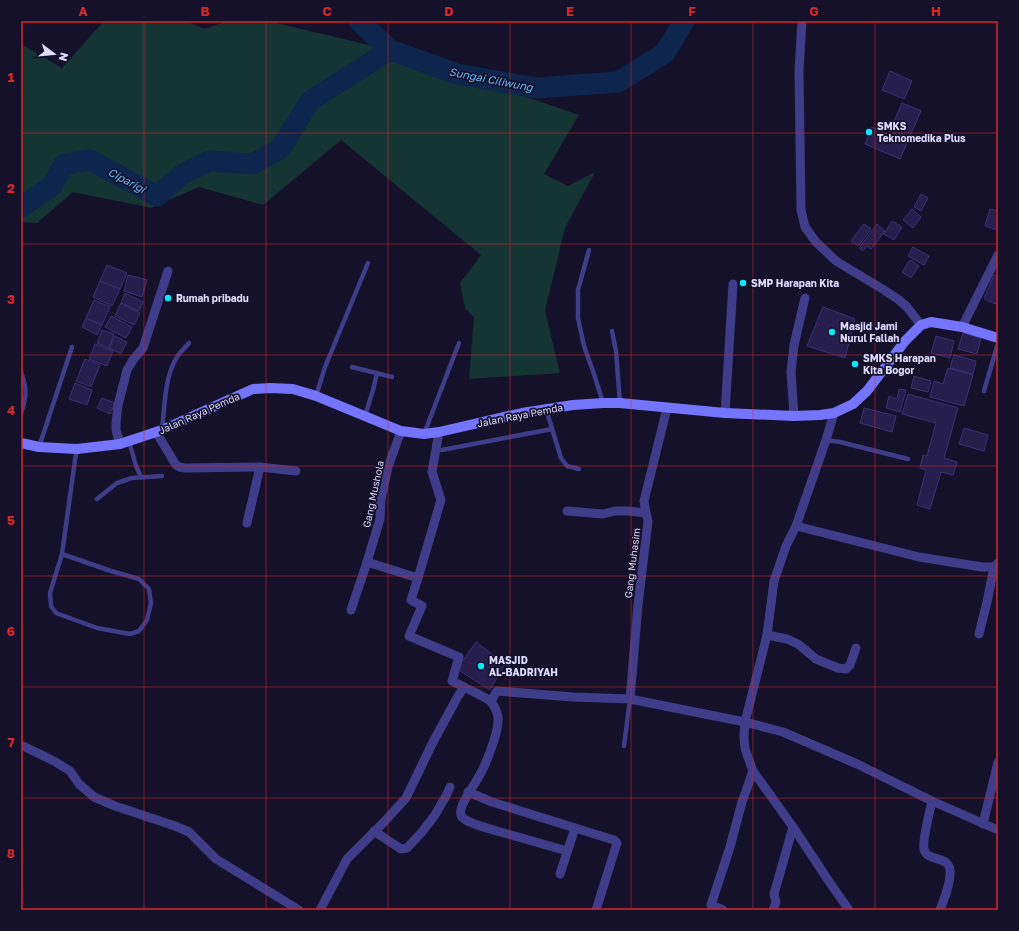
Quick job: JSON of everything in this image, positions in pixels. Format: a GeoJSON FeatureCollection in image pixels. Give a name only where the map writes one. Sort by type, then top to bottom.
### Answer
{"type":"FeatureCollection","features":[{"type":"Feature","properties":{"kind":"main road"},"geometry":{"type":"LineString","coordinates":[[921,325],[931,322],[962,328],[998,338]]}},
{"type":"Feature","properties":{"kind":"main road","name":"Jalan Raya Pemda"},"geometry":{"type":"LineString","coordinates":[[21,443],[77,449],[125,442],[159,431],[253,389],[270,388],[293,389],[316,396],[401,431],[424,434],[522,413],[573,405],[603,403],[620,403],[725,413],[794,416],[834,413],[853,404],[868,391],[905,341],[921,325]]}},
{"type":"Feature","properties":{"kind":"street"},"geometry":{"type":"LineString","coordinates":[[802,21],[799,70],[801,210],[805,227],[816,242],[836,261],[898,300],[907,307],[921,325]]}},
{"type":"Feature","properties":{"kind":"street"},"geometry":{"type":"LineString","coordinates":[[962,328],[998,255]]}},
{"type":"Feature","properties":{"kind":"street"},"geometry":{"type":"LineString","coordinates":[[125,442],[116,430],[118,405],[127,370],[143,348],[168,271]]}},
{"type":"Feature","properties":{"kind":"street"},"geometry":{"type":"LineString","coordinates":[[725,413],[733,284]]}},
{"type":"Feature","properties":{"kind":"street"},"geometry":{"type":"LineString","coordinates":[[794,416],[791,372],[794,345],[805,298]]}},
{"type":"Feature","properties":{"kind":"street","name":"Gang Muhasim"},"geometry":{"type":"LineString","coordinates":[[630,699],[638,605],[648,521],[644,500],[667,408]]}},
{"type":"Feature","properties":{"kind":"street"},"geometry":{"type":"LineString","coordinates":[[834,413],[796,526],[786,546],[774,581],[767,635],[745,722],[744,737],[745,749],[753,771],[849,910]]}},
{"type":"Feature","properties":{"kind":"street"},"geometry":{"type":"LineString","coordinates":[[159,431],[176,465],[180,467],[260,467],[296,471]]}},
{"type":"Feature","properties":{"kind":"street","name":"Gang Mushola"},"geometry":{"type":"LineString","coordinates":[[352,610],[380,519],[381,499],[388,467],[401,431]]}},
{"type":"Feature","properties":{"kind":"street"},"geometry":{"type":"LineString","coordinates":[[442,431],[442,450]]}},
{"type":"Feature","properties":{"kind":"street"},"geometry":{"type":"LineString","coordinates":[[442,431],[432,472],[441,500],[411,600],[422,606],[409,636],[459,656],[452,681],[491,701],[498,713],[496,735],[479,777],[468,792],[460,810],[460,815],[462,818],[477,825],[564,850]]}},
{"type":"Feature","properties":{"kind":"street"},"geometry":{"type":"LineString","coordinates":[[247,523],[260,467]]}},
{"type":"Feature","properties":{"kind":"street"},"geometry":{"type":"LineString","coordinates":[[567,511],[603,514],[615,511],[646,513]]}},
{"type":"Feature","properties":{"kind":"street"},"geometry":{"type":"LineString","coordinates":[[796,526],[919,557],[982,567],[996,565],[979,634]]}},
{"type":"Feature","properties":{"kind":"street"},"geometry":{"type":"LineString","coordinates":[[367,562],[418,578]]}},
{"type":"Feature","properties":{"kind":"street"},"geometry":{"type":"LineString","coordinates":[[767,635],[787,639],[798,644],[816,659],[838,668],[846,669],[850,665],[856,648]]}},
{"type":"Feature","properties":{"kind":"street"},"geometry":{"type":"LineString","coordinates":[[320,910],[347,859],[406,798],[433,742],[464,687]]}},
{"type":"Feature","properties":{"kind":"street"},"geometry":{"type":"LineString","coordinates":[[491,701],[497,691],[573,697],[630,699],[745,722],[783,732],[857,764],[998,830]]}},
{"type":"Feature","properties":{"kind":"street"},"geometry":{"type":"LineString","coordinates":[[21,745],[54,761],[70,771],[79,784],[94,797],[189,832],[216,859],[299,910]]}},
{"type":"Feature","properties":{"kind":"street"},"geometry":{"type":"LineString","coordinates":[[983,824],[998,762]]}},
{"type":"Feature","properties":{"kind":"street"},"geometry":{"type":"LineString","coordinates":[[723,910],[711,906],[753,771]]}},
{"type":"Feature","properties":{"kind":"street"},"geometry":{"type":"LineString","coordinates":[[374,831],[401,849],[407,848],[435,815],[450,787]]}},
{"type":"Feature","properties":{"kind":"street"},"geometry":{"type":"LineString","coordinates":[[468,792],[492,802],[614,840],[617,843],[596,910]]}},
{"type":"Feature","properties":{"kind":"street"},"geometry":{"type":"LineString","coordinates":[[932,800],[923,848],[928,855],[946,862],[950,866],[949,882],[940,910]]}},
{"type":"Feature","properties":{"kind":"street"},"geometry":{"type":"LineString","coordinates":[[773,910],[776,902],[774,894],[793,827]]}},
{"type":"Feature","properties":{"kind":"street"},"geometry":{"type":"LineString","coordinates":[[560,874],[575,828]]}},
{"type":"Feature","properties":{"kind":"lane"},"geometry":{"type":"LineString","coordinates":[[589,250],[578,290],[578,318],[584,346],[603,403]]}},
{"type":"Feature","properties":{"kind":"lane"},"geometry":{"type":"LineString","coordinates":[[316,396],[326,367],[368,263]]}},
{"type":"Feature","properties":{"kind":"lane"},"geometry":{"type":"LineString","coordinates":[[612,331],[616,351],[620,403]]}},
{"type":"Feature","properties":{"kind":"lane"},"geometry":{"type":"LineString","coordinates":[[159,431],[172,369],[176,358],[189,343]]}},
{"type":"Feature","properties":{"kind":"lane"},"geometry":{"type":"LineString","coordinates":[[984,391],[998,343]]}},
{"type":"Feature","properties":{"kind":"lane"},"geometry":{"type":"LineString","coordinates":[[424,434],[459,344]]}},
{"type":"Feature","properties":{"kind":"lane"},"geometry":{"type":"LineString","coordinates":[[38,446],[72,347]]}},
{"type":"Feature","properties":{"kind":"lane"},"geometry":{"type":"LineString","coordinates":[[352,367],[392,377]]}},
{"type":"Feature","properties":{"kind":"lane"},"geometry":{"type":"LineString","coordinates":[[21,372],[26,392],[21,413]]}},
{"type":"Feature","properties":{"kind":"lane"},"geometry":{"type":"LineString","coordinates":[[364,416],[377,373]]}},
{"type":"Feature","properties":{"kind":"lane"},"geometry":{"type":"LineString","coordinates":[[546,409],[561,458],[567,466],[579,469]]}},
{"type":"Feature","properties":{"kind":"lane"},"geometry":{"type":"LineString","coordinates":[[442,450],[552,429]]}},
{"type":"Feature","properties":{"kind":"lane"},"geometry":{"type":"LineString","coordinates":[[826,440],[840,442],[908,459]]}},
{"type":"Feature","properties":{"kind":"lane"},"geometry":{"type":"LineString","coordinates":[[125,442],[141,477]]}},
{"type":"Feature","properties":{"kind":"lane"},"geometry":{"type":"LineString","coordinates":[[62,554],[139,579],[149,589],[151,604],[147,620],[139,631],[130,634],[97,628],[56,613],[51,606],[50,593],[62,554],[77,449]]}},
{"type":"Feature","properties":{"kind":"lane"},"geometry":{"type":"LineString","coordinates":[[97,499],[117,483],[132,478],[162,476]]}},
{"type":"Feature","properties":{"kind":"lane"},"geometry":{"type":"LineString","coordinates":[[624,746],[630,699]]}},
{"type":"Feature","properties":{"kind":"green space"},"geometry":{"type":"Polygon","coordinates":[[[104,21],[187,21],[204,29],[228,21],[268,21],[390,50],[579,115],[544,174],[568,186],[595,172],[565,228],[545,311],[560,373],[469,379],[474,317],[465,308],[460,283],[481,255],[341,140],[263,205],[199,187],[151,208],[73,192],[37,223],[21,222],[21,44],[62,68],[104,21]]]}},
{"type":"Feature","properties":{"kind":"building"},"geometry":{"type":"Polygon","coordinates":[[[890,71],[912,81],[904,99],[882,90],[890,71]]]}},
{"type":"Feature","properties":{"kind":"building"},"geometry":{"type":"Polygon","coordinates":[[[902,103],[921,111],[900,159],[865,144],[872,127],[888,135],[902,103]]]}},
{"type":"Feature","properties":{"kind":"building"},"geometry":{"type":"Polygon","coordinates":[[[921,194],[928,198],[921,211],[914,207],[921,194]]]}},
{"type":"Feature","properties":{"kind":"building"},"geometry":{"type":"Polygon","coordinates":[[[912,209],[921,217],[913,228],[903,220],[912,209]]]}},
{"type":"Feature","properties":{"kind":"building"},"geometry":{"type":"Polygon","coordinates":[[[990,209],[998,211],[998,230],[985,226],[990,209]]]}},
{"type":"Feature","properties":{"kind":"building"},"geometry":{"type":"Polygon","coordinates":[[[892,221],[902,227],[894,240],[884,234],[892,221]]]}},
{"type":"Feature","properties":{"kind":"building"},"geometry":{"type":"Polygon","coordinates":[[[864,224],[871,229],[858,246],[851,241],[864,224]]]}},
{"type":"Feature","properties":{"kind":"building"},"geometry":{"type":"Polygon","coordinates":[[[877,224],[885,231],[871,249],[867,246],[863,251],[859,248],[877,224]]]}},
{"type":"Feature","properties":{"kind":"building"},"geometry":{"type":"Polygon","coordinates":[[[913,247],[929,256],[924,265],[908,256],[913,247]]]}},
{"type":"Feature","properties":{"kind":"building"},"geometry":{"type":"Polygon","coordinates":[[[910,260],[919,266],[911,278],[902,272],[910,260]]]}},
{"type":"Feature","properties":{"kind":"building"},"geometry":{"type":"Polygon","coordinates":[[[107,265],[127,273],[120,289],[100,281],[107,265]]]}},
{"type":"Feature","properties":{"kind":"building"},"geometry":{"type":"Polygon","coordinates":[[[128,275],[147,280],[142,297],[124,291],[128,275]]]}},
{"type":"Feature","properties":{"kind":"building"},"geometry":{"type":"Polygon","coordinates":[[[994,275],[998,276],[998,305],[984,299],[994,275]]]}},
{"type":"Feature","properties":{"kind":"building"},"geometry":{"type":"Polygon","coordinates":[[[100,281],[120,289],[112,306],[93,297],[100,281]]]}},
{"type":"Feature","properties":{"kind":"building"},"geometry":{"type":"Polygon","coordinates":[[[125,293],[143,302],[139,311],[121,303],[125,293]]]}},
{"type":"Feature","properties":{"kind":"building"},"geometry":{"type":"Polygon","coordinates":[[[94,300],[110,307],[102,325],[86,318],[94,300]]]}},
{"type":"Feature","properties":{"kind":"building"},"geometry":{"type":"Polygon","coordinates":[[[121,303],[140,313],[134,325],[115,316],[121,303]]]}},
{"type":"Feature","properties":{"kind":"building","name":"Masjid Jami Nurul Fallah"},"geometry":{"type":"Polygon","coordinates":[[[823,307],[855,319],[845,358],[807,346],[823,307]]]}},
{"type":"Feature","properties":{"kind":"building"},"geometry":{"type":"Polygon","coordinates":[[[111,316],[132,327],[126,338],[105,327],[111,316]]]}},
{"type":"Feature","properties":{"kind":"building"},"geometry":{"type":"Polygon","coordinates":[[[86,318],[102,325],[97,335],[82,327],[86,318]]]}},
{"type":"Feature","properties":{"kind":"building"},"geometry":{"type":"Polygon","coordinates":[[[102,330],[114,334],[109,348],[97,343],[102,330]]]}},
{"type":"Feature","properties":{"kind":"building"},"geometry":{"type":"Polygon","coordinates":[[[963,333],[981,338],[977,354],[958,349],[963,333]]]}},
{"type":"Feature","properties":{"kind":"building"},"geometry":{"type":"Polygon","coordinates":[[[115,336],[127,342],[121,354],[109,348],[115,336]]]}},
{"type":"Feature","properties":{"kind":"building"},"geometry":{"type":"Polygon","coordinates":[[[936,336],[954,341],[950,358],[931,353],[936,336]]]}},
{"type":"Feature","properties":{"kind":"building"},"geometry":{"type":"Polygon","coordinates":[[[95,344],[113,351],[107,366],[89,359],[95,344]]]}},
{"type":"Feature","properties":{"kind":"building"},"geometry":{"type":"Polygon","coordinates":[[[954,355],[976,361],[973,374],[950,368],[954,355]]]}},
{"type":"Feature","properties":{"kind":"building"},"geometry":{"type":"Polygon","coordinates":[[[85,359],[100,365],[91,387],[76,381],[85,359]]]}},
{"type":"Feature","properties":{"kind":"building"},"geometry":{"type":"Polygon","coordinates":[[[948,368],[973,375],[964,406],[930,397],[934,381],[943,384],[948,368]]]}},
{"type":"Feature","properties":{"kind":"building"},"geometry":{"type":"Polygon","coordinates":[[[914,376],[931,381],[928,392],[911,388],[914,376]]]}},
{"type":"Feature","properties":{"kind":"building"},"geometry":{"type":"Polygon","coordinates":[[[75,383],[92,390],[87,405],[69,399],[75,383]]]}},
{"type":"Feature","properties":{"kind":"building"},"geometry":{"type":"Polygon","coordinates":[[[899,389],[906,390],[900,412],[886,408],[889,396],[897,399],[899,389]]]}},
{"type":"Feature","properties":{"kind":"building"},"geometry":{"type":"Polygon","coordinates":[[[908,394],[958,408],[944,458],[957,462],[953,475],[941,472],[930,509],[917,505],[926,470],[920,468],[923,455],[927,456],[936,423],[902,414],[908,394]]]}},
{"type":"Feature","properties":{"kind":"building"},"geometry":{"type":"Polygon","coordinates":[[[102,398],[115,403],[110,414],[97,408],[102,398]]]}},
{"type":"Feature","properties":{"kind":"building"},"geometry":{"type":"Polygon","coordinates":[[[864,408],[896,416],[892,432],[860,423],[864,408]]]}},
{"type":"Feature","properties":{"kind":"building"},"geometry":{"type":"Polygon","coordinates":[[[964,428],[988,435],[984,451],[959,444],[964,428]]]}},
{"type":"Feature","properties":{"kind":"building","name":"MASJID AL-BADRIYAH"},"geometry":{"type":"Polygon","coordinates":[[[476,642],[505,664],[490,690],[457,669],[476,642]]]}},
{"type":"Feature","properties":{"kind":"waterway","name":"Sungai Ciliwung"},"geometry":{"type":"LineString","coordinates":[[359,21],[390,50],[457,74],[536,88],[618,82],[665,53],[684,21]]}},
{"type":"Feature","properties":{"kind":"waterway","name":"Ciparigi"},"geometry":{"type":"LineString","coordinates":[[21,207],[52,186],[64,164],[90,160],[157,196],[183,174],[209,161],[252,164],[280,149],[310,101],[390,50]]}},
{"type":"Feature","properties":{"kind":"place","name":"SMKS Teknomedika Plus"},"geometry":{"type":"Point","coordinates":[869,132]}},
{"type":"Feature","properties":{"kind":"place","name":"SMP Harapan Kita"},"geometry":{"type":"Point","coordinates":[743,283]}},
{"type":"Feature","properties":{"kind":"place","name":"Rumah pribadu"},"geometry":{"type":"Point","coordinates":[168,298]}},
{"type":"Feature","properties":{"kind":"place","name":"Masjid Jami Nurul Fallah"},"geometry":{"type":"Point","coordinates":[832,332]}},
{"type":"Feature","properties":{"kind":"place","name":"SMKS Harapan Kita Bogor"},"geometry":{"type":"Point","coordinates":[855,364]}},
{"type":"Feature","properties":{"kind":"place","name":"MASJID AL-BADRIYAH"},"geometry":{"type":"Point","coordinates":[481,666]}}]}
